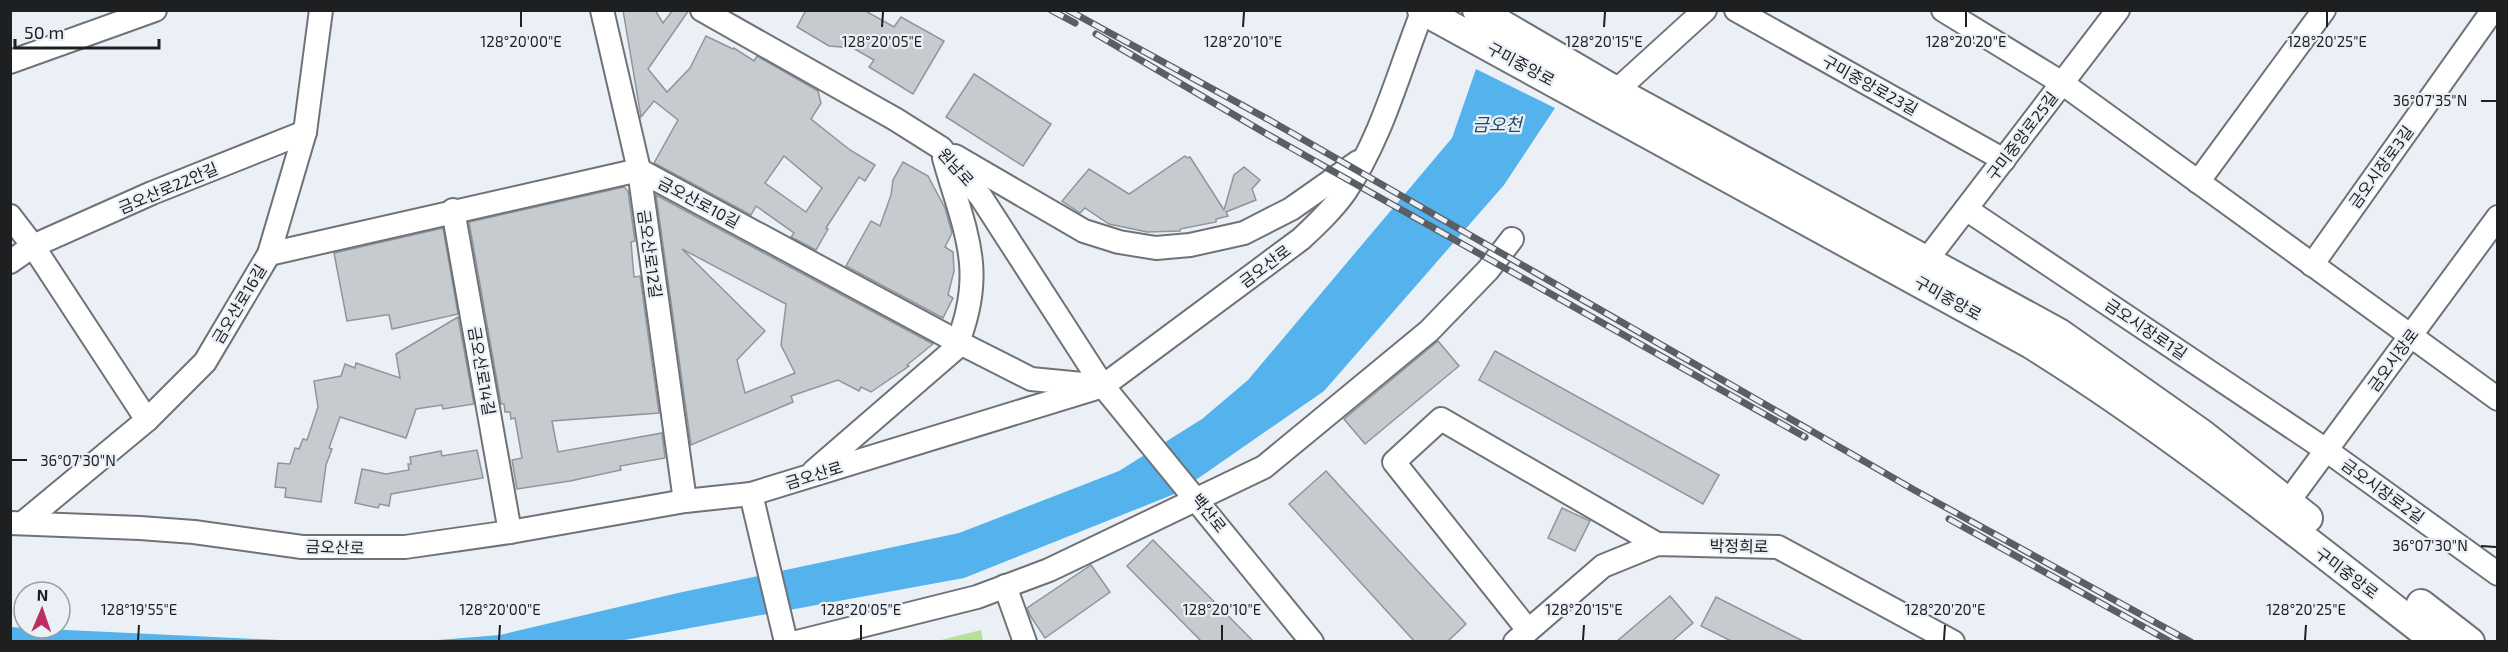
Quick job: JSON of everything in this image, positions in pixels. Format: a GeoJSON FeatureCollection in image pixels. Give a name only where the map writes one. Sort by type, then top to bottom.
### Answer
{"type":"FeatureCollection","features":[{"type":"Feature","properties":{"kind":"main road","name":"구미중앙로"},"geometry":{"type":"LineString","coordinates":[[1477,10],[1616,91],[2059,333],[2202,434],[2470,642]]}},
{"type":"Feature","properties":{"kind":"main road","name":"구미중앙로"},"geometry":{"type":"LineString","coordinates":[[1423,11],[2041,350],[2097,385],[2158,428],[2437,642]]}},
{"type":"Feature","properties":{"kind":"street"},"geometry":{"type":"LineString","coordinates":[[10,62],[155,10]]}},
{"type":"Feature","properties":{"kind":"street","name":"금오산로16길"},"geometry":{"type":"LineString","coordinates":[[17,523],[147,420],[205,362],[269,254],[305,132],[321,10]]}},
{"type":"Feature","properties":{"kind":"street","name":"금오산로12길"},"geometry":{"type":"LineString","coordinates":[[602,10],[639,170],[685,501]]}},
{"type":"Feature","properties":{"kind":"street","name":"원남로"},"geometry":{"type":"LineString","coordinates":[[702,10],[895,119],[941,148],[987,205],[1103,386]]}},
{"type":"Feature","properties":{"kind":"street"},"geometry":{"type":"LineString","coordinates":[[1616,91],[1705,10]]}},
{"type":"Feature","properties":{"kind":"street","name":"구미중앙로23길"},"geometry":{"type":"LineString","coordinates":[[1736,10],[2004,160]]}},
{"type":"Feature","properties":{"kind":"street"},"geometry":{"type":"LineString","coordinates":[[1943,10],[2062,83],[2498,399]]}},
{"type":"Feature","properties":{"kind":"street","name":"구미중앙로25길"},"geometry":{"type":"LineString","coordinates":[[1926,261],[2118,10]]}},
{"type":"Feature","properties":{"kind":"street"},"geometry":{"type":"LineString","coordinates":[[2198,182],[2324,10]]}},
{"type":"Feature","properties":{"kind":"street","name":"금오시장로3길"},"geometry":{"type":"LineString","coordinates":[[2312,265],[2493,10]]}},
{"type":"Feature","properties":{"kind":"street","name":"금오산로"},"geometry":{"type":"LineString","coordinates":[[17,523],[194,532],[302,547],[364,549],[405,547],[510,532],[685,501],[751,494],[1103,386],[1301,239],[1326,215],[1345,192],[1365,157],[1423,11]]}},
{"type":"Feature","properties":{"kind":"street","name":"금오산로22안길"},"geometry":{"type":"LineString","coordinates":[[10,262],[33,246],[152,193],[305,132]]}},
{"type":"Feature","properties":{"kind":"street"},"geometry":{"type":"LineString","coordinates":[[941,148],[1084,231],[1119,242],[1156,248],[1190,245],[1244,233],[1300,203],[1365,157]]}},
{"type":"Feature","properties":{"kind":"street"},"geometry":{"type":"LineString","coordinates":[[807,477],[955,349],[965,325],[973,280],[972,258],[941,148]]}},
{"type":"Feature","properties":{"kind":"street","name":"금오산로10길"},"geometry":{"type":"LineString","coordinates":[[269,254],[453,210],[639,170],[1031,379],[1103,386]]}},
{"type":"Feature","properties":{"kind":"street","name":"금오시장로1길"},"geometry":{"type":"LineString","coordinates":[[1966,209],[2326,450]]}},
{"type":"Feature","properties":{"kind":"street","name":"금오산로14길"},"geometry":{"type":"LineString","coordinates":[[453,210],[510,532]]}},
{"type":"Feature","properties":{"kind":"street"},"geometry":{"type":"LineString","coordinates":[[10,216],[33,246],[147,420]]}},
{"type":"Feature","properties":{"kind":"street","name":"금오시장로"},"geometry":{"type":"LineString","coordinates":[[2288,502],[2498,217]]}},
{"type":"Feature","properties":{"kind":"street"},"geometry":{"type":"LineString","coordinates":[[797,642],[977,597],[1049,570],[1264,467],[1429,331],[1488,270],[1512,239]]}},
{"type":"Feature","properties":{"kind":"street","name":"백산로"},"geometry":{"type":"LineString","coordinates":[[1103,386],[1312,642]]}},
{"type":"Feature","properties":{"kind":"street"},"geometry":{"type":"LineString","coordinates":[[1518,638],[1394,462],[1442,419],[1657,544]]}},
{"type":"Feature","properties":{"kind":"street","name":"금오시장로2길"},"geometry":{"type":"LineString","coordinates":[[2326,450],[2498,574]]}},
{"type":"Feature","properties":{"kind":"street"},"geometry":{"type":"LineString","coordinates":[[751,494],[786,642]]}},
{"type":"Feature","properties":{"kind":"street","name":"박정희로"},"geometry":{"type":"LineString","coordinates":[[1518,638],[1603,566],[1657,544],[1778,547],[1950,641]]}},
{"type":"Feature","properties":{"kind":"street"},"geometry":{"type":"LineString","coordinates":[[1005,586],[1025,642]]}},
{"type":"Feature","properties":{"kind":"green space"},"geometry":{"type":"Polygon","coordinates":[[[981,630],[983,641],[937,641],[981,630]]]}},
{"type":"Feature","properties":{"kind":"water","name":"금오천"},"geometry":{"type":"Polygon","coordinates":[[[1476,69],[1555,108],[1504,185],[1324,391],[1177,493],[964,578],[619,641],[413,642],[500,635],[678,593],[959,533],[1119,471],[1202,419],[1248,380],[1452,138],[1476,69]]]}},
{"type":"Feature","properties":{"kind":"water"},"geometry":{"type":"Polygon","coordinates":[[[11,627],[12,640],[72,640],[72,630],[301,641],[11,641],[11,627]]]}},
{"type":"Feature","properties":{"kind":"building"},"geometry":{"type":"Polygon","coordinates":[[[623,10],[655,10],[663,23],[673,10],[689,10],[648,69],[667,92],[690,68],[706,36],[734,48],[754,61],[757,56],[818,91],[821,103],[811,119],[850,150],[875,165],[865,181],[859,177],[826,228],[828,229],[816,250],[791,237],[794,233],[756,206],[751,215],[654,163],[678,120],[654,101],[641,117],[623,10]],[[784,156],[765,183],[806,212],[822,188],[784,156]]]}},
{"type":"Feature","properties":{"kind":"building"},"geometry":{"type":"Polygon","coordinates":[[[806,10],[864,10],[894,27],[901,17],[944,41],[913,94],[869,67],[874,60],[853,48],[829,46],[797,27],[806,10]]]}},
{"type":"Feature","properties":{"kind":"building"},"geometry":{"type":"Polygon","coordinates":[[[974,74],[1051,124],[1023,166],[946,117],[974,74]]]}},
{"type":"Feature","properties":{"kind":"building"},"geometry":{"type":"Polygon","coordinates":[[[1185,156],[1190,157],[1224,210],[1234,175],[1244,167],[1260,180],[1252,189],[1256,200],[1226,212],[1228,216],[1216,219],[1216,222],[1180,229],[1180,231],[1147,232],[1109,224],[1085,208],[1080,213],[1062,201],[1089,169],[1129,194],[1185,156]]]}},
{"type":"Feature","properties":{"kind":"building"},"geometry":{"type":"Polygon","coordinates":[[[903,162],[928,176],[945,208],[952,233],[945,247],[953,252],[954,271],[948,295],[953,298],[943,318],[846,266],[871,221],[880,226],[891,195],[893,180],[903,162]]]}},
{"type":"Feature","properties":{"kind":"building"},"geometry":{"type":"Polygon","coordinates":[[[624,187],[628,191],[635,241],[631,242],[634,277],[640,276],[659,413],[552,421],[558,452],[662,433],[665,458],[620,466],[621,470],[570,481],[517,489],[512,460],[522,458],[515,418],[511,419],[510,412],[505,412],[504,404],[501,404],[469,222],[624,187]]]}},
{"type":"Feature","properties":{"kind":"building"},"geometry":{"type":"Polygon","coordinates":[[[656,195],[933,344],[907,365],[909,366],[871,392],[861,387],[859,391],[838,380],[791,396],[793,402],[691,445],[656,195]],[[682,249],[765,331],[737,360],[745,393],[795,373],[781,345],[786,304],[682,249]]]}},
{"type":"Feature","properties":{"kind":"building"},"geometry":{"type":"Polygon","coordinates":[[[443,228],[458,314],[392,329],[389,315],[347,321],[334,253],[443,228]]]}},
{"type":"Feature","properties":{"kind":"building"},"geometry":{"type":"Polygon","coordinates":[[[458,317],[474,404],[443,409],[442,405],[416,409],[406,438],[340,417],[329,448],[332,449],[326,465],[321,502],[285,497],[286,488],[275,487],[278,463],[290,464],[295,448],[299,449],[303,439],[307,440],[318,407],[314,381],[341,376],[345,364],[355,368],[356,363],[400,378],[396,354],[458,317]]]}},
{"type":"Feature","properties":{"kind":"building"},"geometry":{"type":"Polygon","coordinates":[[[1438,341],[1459,366],[1365,444],[1344,419],[1438,341]]]}},
{"type":"Feature","properties":{"kind":"building"},"geometry":{"type":"Polygon","coordinates":[[[1495,351],[1719,475],[1703,504],[1479,380],[1495,351]]]}},
{"type":"Feature","properties":{"kind":"building"},"geometry":{"type":"Polygon","coordinates":[[[477,450],[483,478],[391,494],[389,506],[380,504],[378,508],[355,503],[362,469],[386,474],[409,470],[410,457],[441,451],[442,456],[477,450]]]}},
{"type":"Feature","properties":{"kind":"building"},"geometry":{"type":"Polygon","coordinates":[[[1326,471],[1466,624],[1447,642],[1415,642],[1289,504],[1326,471]]]}},
{"type":"Feature","properties":{"kind":"building"},"geometry":{"type":"Polygon","coordinates":[[[1562,508],[1590,521],[1575,551],[1548,538],[1562,508]]]}},
{"type":"Feature","properties":{"kind":"building"},"geometry":{"type":"Polygon","coordinates":[[[1153,540],[1254,642],[1202,642],[1127,566],[1153,540]]]}},
{"type":"Feature","properties":{"kind":"building"},"geometry":{"type":"Polygon","coordinates":[[[1091,565],[1110,592],[1045,638],[1027,608],[1091,565]]]}},
{"type":"Feature","properties":{"kind":"building"},"geometry":{"type":"Polygon","coordinates":[[[1670,596],[1693,623],[1671,642],[1616,642],[1670,596]]]}},
{"type":"Feature","properties":{"kind":"building"},"geometry":{"type":"Polygon","coordinates":[[[1716,597],[1805,642],[1733,642],[1701,626],[1716,597]]]}},
{"type":"Feature","properties":{"kind":"railway"},"geometry":{"type":"LineString","coordinates":[[1051,10],[1075,23]]}},
{"type":"Feature","properties":{"kind":"railway"},"geometry":{"type":"LineString","coordinates":[[1068,10],[1271,121],[1916,491],[2191,642]]}},
{"type":"Feature","properties":{"kind":"railway"},"geometry":{"type":"LineString","coordinates":[[1096,34],[1265,133],[1805,437]]}},
{"type":"Feature","properties":{"kind":"railway"},"geometry":{"type":"LineString","coordinates":[[1949,519],[2171,642]]}}]}
